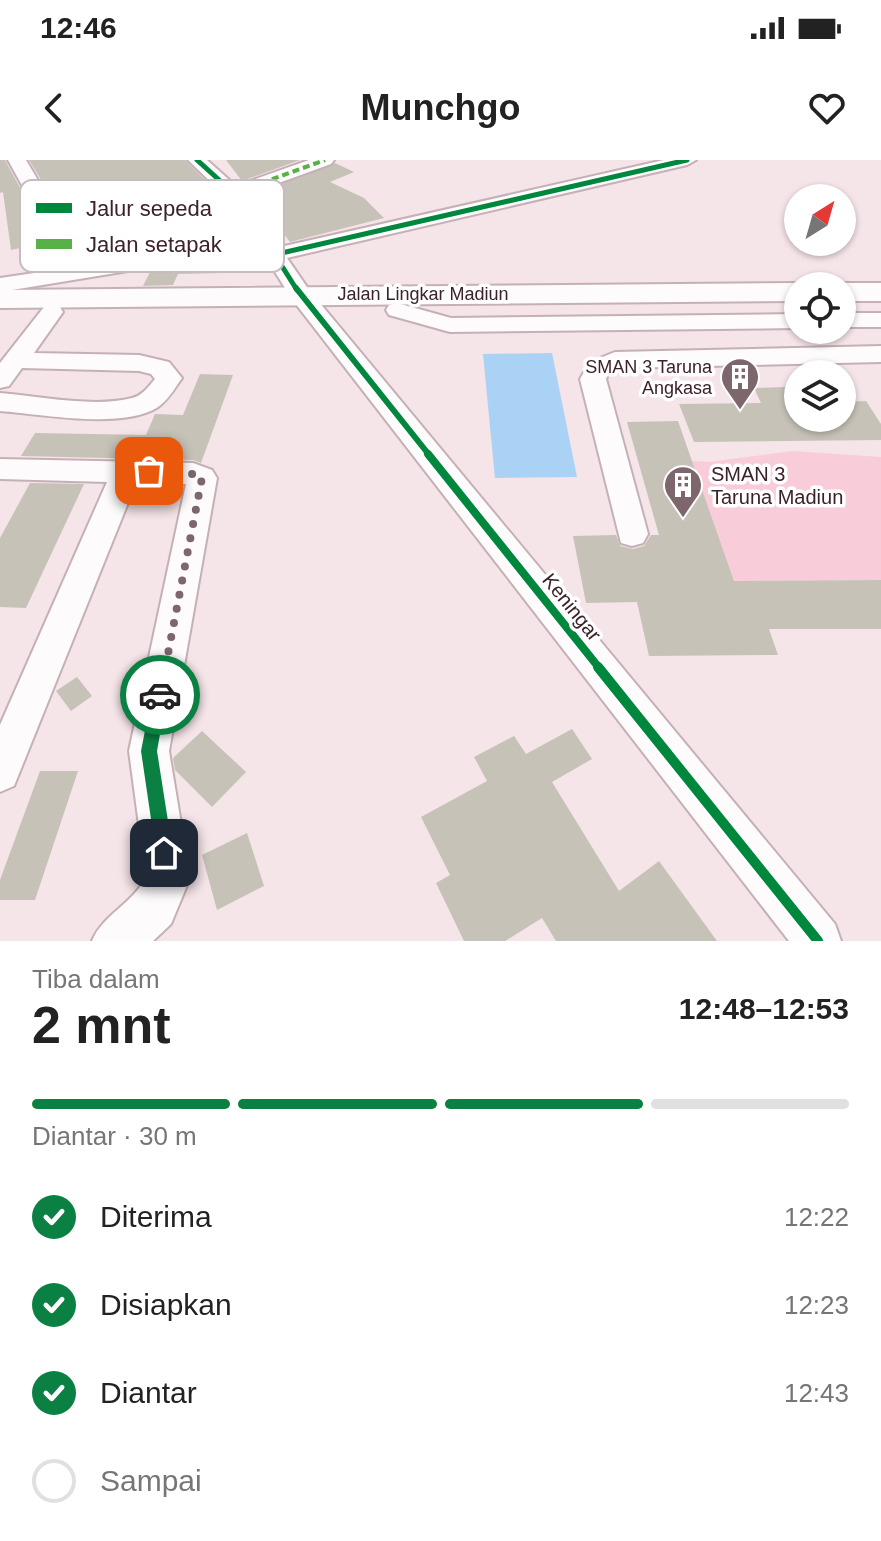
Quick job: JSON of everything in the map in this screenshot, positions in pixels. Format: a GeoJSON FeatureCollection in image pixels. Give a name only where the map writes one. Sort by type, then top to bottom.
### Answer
{"type":"FeatureCollection","features":[{"type":"Feature","properties":{"kind":"main road"},"geometry":{"type":"LineString","coordinates":[[856,292],[881,292]]}},
{"type":"Feature","properties":{"kind":"main road","name":"Jalan Lingkar Madiun"},"geometry":{"type":"LineString","coordinates":[[0,313],[308,302],[397,310],[729,301],[784,294]]}},
{"type":"Feature","properties":{"kind":"main road","name":"Jalan Lingkar Madiun"},"geometry":{"type":"LineString","coordinates":[[0,299],[729,301],[784,307]]}},
{"type":"Feature","properties":{"kind":"main road"},"geometry":{"type":"LineString","coordinates":[[856,309],[881,309]]}},
{"type":"Feature","properties":{"kind":"street"},"geometry":{"type":"LineString","coordinates":[[17,160],[28,180]]}},
{"type":"Feature","properties":{"kind":"street","name":"Keningar"},"geometry":{"type":"LineString","coordinates":[[197,160],[219,180]]}},
{"type":"Feature","properties":{"kind":"street"},"geometry":{"type":"LineString","coordinates":[[270,180],[325,160]]}},
{"type":"Feature","properties":{"kind":"street"},"geometry":{"type":"LineString","coordinates":[[284,248],[687,160]]}},
{"type":"Feature","properties":{"kind":"street","name":"Keningar"},"geometry":{"type":"LineString","coordinates":[[284,269],[818,941]]}},
{"type":"Feature","properties":{"kind":"street"},"geometry":{"type":"LineString","coordinates":[[0,285],[77,272]]}},
{"type":"Feature","properties":{"kind":"street"},"geometry":{"type":"LineString","coordinates":[[397,310],[450,325],[784,321]]}},
{"type":"Feature","properties":{"kind":"street"},"geometry":{"type":"LineString","coordinates":[[0,380],[52,312]]}},
{"type":"Feature","properties":{"kind":"street"},"geometry":{"type":"LineString","coordinates":[[856,320],[881,320]]}},
{"type":"Feature","properties":{"kind":"street"},"geometry":{"type":"LineString","coordinates":[[632,534],[593,379],[599,368],[615,360],[658,357],[881,354]]}},
{"type":"Feature","properties":{"kind":"street"},"geometry":{"type":"LineString","coordinates":[[0,402],[95,408],[140,406],[155,397],[169,378],[160,368],[139,363],[18,360]]}},
{"type":"Feature","properties":{"kind":"street"},"geometry":{"type":"LineString","coordinates":[[0,469],[127,470],[193,474],[202,478],[149,751],[168,878],[155,908],[115,941]]}},
{"type":"Feature","properties":{"kind":"street"},"geometry":{"type":"LineString","coordinates":[[0,772],[127,470]]}},
{"type":"Feature","properties":{"kind":"shaded area"},"geometry":{"type":"Polygon","coordinates":[[[792,451],[881,457],[881,580],[734,581],[692,461],[709,462],[792,451]]]}},
{"type":"Feature","properties":{"kind":"water"},"geometry":{"type":"Polygon","coordinates":[[[552,353],[577,477],[495,478],[483,354],[552,353]]]}},
{"type":"Feature","properties":{"kind":"building"},"geometry":{"type":"Polygon","coordinates":[[[0,160],[5,160],[20,188],[20,248],[11,250],[3,192],[0,193],[0,160]]]}},
{"type":"Feature","properties":{"kind":"building"},"geometry":{"type":"Polygon","coordinates":[[[29,160],[185,160],[205,180],[41,180],[29,160]]]}},
{"type":"Feature","properties":{"kind":"building"},"geometry":{"type":"Polygon","coordinates":[[[226,160],[300,160],[245,180],[241,180],[226,160]]]}},
{"type":"Feature","properties":{"kind":"building"},"geometry":{"type":"Polygon","coordinates":[[[335,163],[354,172],[330,182],[364,198],[384,218],[290,242],[284,234],[284,183],[335,163]]]}},
{"type":"Feature","properties":{"kind":"building"},"geometry":{"type":"Polygon","coordinates":[[[150,272],[263,272],[178,274],[173,285],[143,286],[150,272]]]}},
{"type":"Feature","properties":{"kind":"building"},"geometry":{"type":"Polygon","coordinates":[[[200,374],[233,375],[201,463],[193,460],[21,456],[35,433],[146,435],[155,414],[183,415],[200,374]]]}},
{"type":"Feature","properties":{"kind":"building","name":"SMAN 3 Taruna Angkasa"},"geometry":{"type":"Polygon","coordinates":[[[784,387],[784,432],[856,432],[856,401],[866,401],[881,424],[881,440],[694,442],[679,404],[761,403],[754,388],[784,387]]]}},
{"type":"Feature","properties":{"kind":"building","name":"SMAN 3 Taruna Madiun"},"geometry":{"type":"Polygon","coordinates":[[[678,421],[734,581],[881,580],[881,629],[769,629],[778,655],[649,656],[637,602],[586,603],[573,536],[616,535],[620,546],[633,549],[644,546],[651,535],[659,535],[627,422],[678,421]]]}},
{"type":"Feature","properties":{"kind":"building"},"geometry":{"type":"Polygon","coordinates":[[[30,483],[84,484],[26,608],[0,607],[0,538],[30,483]]]}},
{"type":"Feature","properties":{"kind":"building"},"geometry":{"type":"Polygon","coordinates":[[[77,677],[92,696],[71,711],[56,691],[77,677]]]}},
{"type":"Feature","properties":{"kind":"building"},"geometry":{"type":"Polygon","coordinates":[[[572,729],[592,759],[552,782],[619,891],[659,861],[717,941],[556,941],[542,918],[505,941],[464,941],[436,883],[450,875],[421,817],[487,781],[474,757],[514,736],[526,754],[572,729]]]}},
{"type":"Feature","properties":{"kind":"building"},"geometry":{"type":"Polygon","coordinates":[[[202,731],[246,772],[212,807],[175,770],[173,758],[202,731]]]}},
{"type":"Feature","properties":{"kind":"building"},"geometry":{"type":"Polygon","coordinates":[[[40,771],[78,771],[35,900],[0,900],[0,880],[40,771]]]}},
{"type":"Feature","properties":{"kind":"building"},"geometry":{"type":"Polygon","coordinates":[[[247,833],[264,886],[217,910],[202,855],[247,833]]]}},
{"type":"Feature","properties":{"kind":"marked path"},"geometry":{"type":"LineString","coordinates":[[270,180],[325,160]]}},
{"type":"Feature","properties":{"kind":"cycle path"},"geometry":{"type":"LineString","coordinates":[[197,160],[219,180]]}},
{"type":"Feature","properties":{"kind":"cycle path"},"geometry":{"type":"LineString","coordinates":[[284,252],[687,160]]}},
{"type":"Feature","properties":{"kind":"cycle path"},"geometry":{"type":"LineString","coordinates":[[284,269],[300,294],[818,941]]}},
{"type":"Feature","properties":{"kind":"way so far"},"geometry":{"type":"LineString","coordinates":[[149,471],[193,474],[202,478],[160,695]]}},
{"type":"Feature","properties":{"kind":"place","name":"SMAN 3 Taruna Angkasa"},"geometry":{"type":"Point","coordinates":[740,411]}},
{"type":"Feature","properties":{"kind":"place","name":"SMAN 3 Taruna Madiun"},"geometry":{"type":"Point","coordinates":[683,519]}},
{"type":"Feature","properties":{"kind":"route"},"geometry":{"type":"LineString","coordinates":[[160,695],[149,751],[164,853]]}}]}
